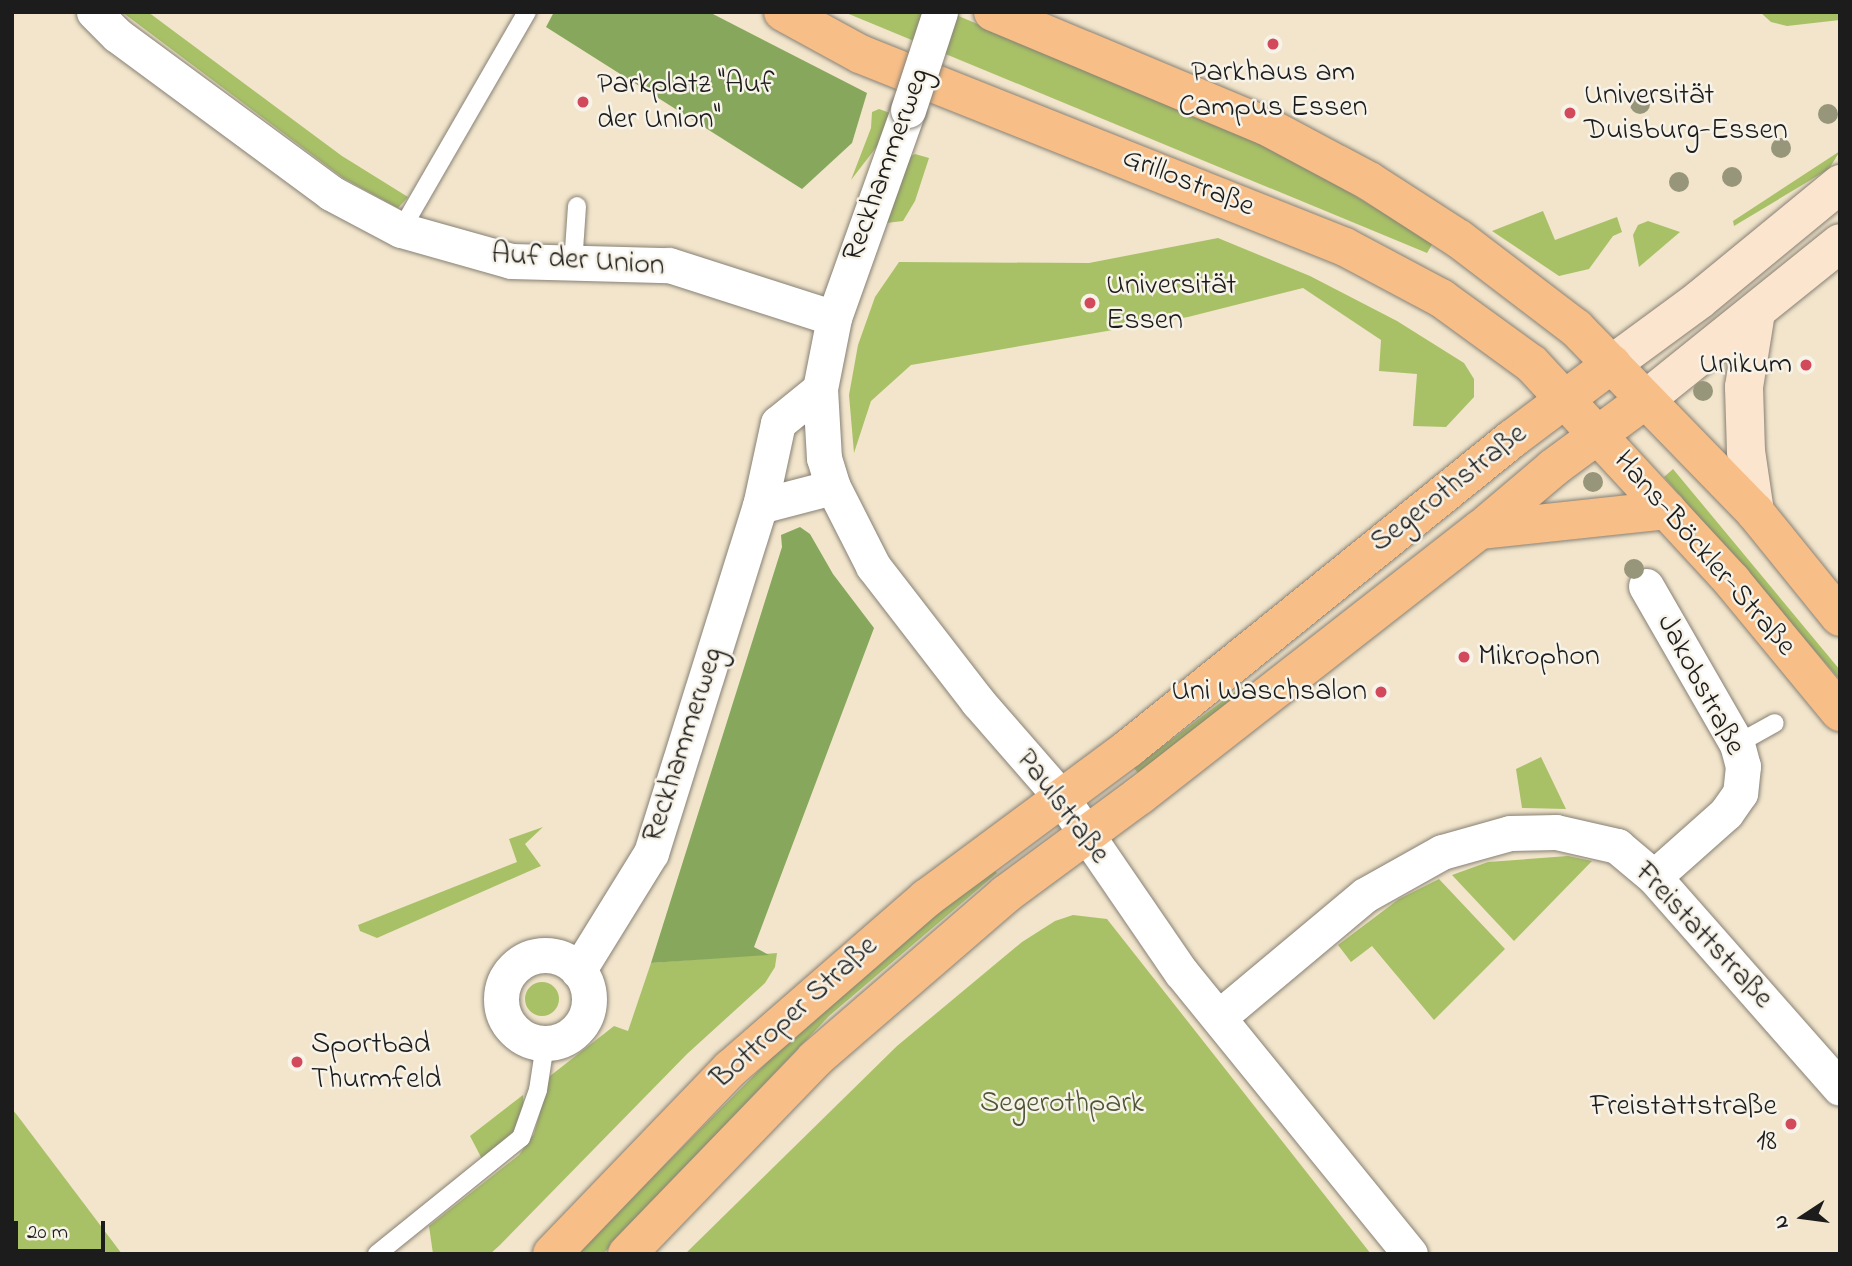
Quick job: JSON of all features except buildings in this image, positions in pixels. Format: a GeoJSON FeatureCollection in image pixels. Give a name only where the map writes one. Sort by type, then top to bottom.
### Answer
{"type":"FeatureCollection","features":[{"type":"Feature","properties":{"kind":"main road","name":"Grillostraße"},"geometry":{"type":"LineString","coordinates":[[783,12],[860,54],[1345,247],[1441,298],[1517,349],[1565,399]]}},
{"type":"Feature","properties":{"kind":"main road"},"geometry":{"type":"LineString","coordinates":[[993,12],[1266,126],[1369,181],[1518,282],[1576,328],[1645,400]]}},
{"type":"Feature","properties":{"kind":"main road","name":"Segerothstraße"},"geometry":{"type":"LineString","coordinates":[[1060,797],[1129,748],[1565,399],[1699,300],[1840,184]]}},
{"type":"Feature","properties":{"kind":"main road","name":"Segerothstraße"},"geometry":{"type":"LineString","coordinates":[[1086,834],[1480,530],[1553,468],[1645,400],[1840,243]]}},
{"type":"Feature","properties":{"kind":"main road"},"geometry":{"type":"LineString","coordinates":[[1755,512],[1746,451],[1744,387],[1756,312]]}},
{"type":"Feature","properties":{"kind":"main road","name":"Hans-Böckler-Straße"},"geometry":{"type":"LineString","coordinates":[[1565,399],[1667,510],[1840,712]]}},
{"type":"Feature","properties":{"kind":"main road","name":"Hans-Böckler-Straße"},"geometry":{"type":"LineString","coordinates":[[1645,400],[1755,512],[1840,617]]}},
{"type":"Feature","properties":{"kind":"main road"},"geometry":{"type":"LineString","coordinates":[[1480,530],[1667,510]]}},
{"type":"Feature","properties":{"kind":"main road","name":"Bottroper Straße"},"geometry":{"type":"LineString","coordinates":[[552,1254],[730,1069],[791,1014],[927,898],[1060,797]]}},
{"type":"Feature","properties":{"kind":"main road","name":"Bottroper Straße"},"geometry":{"type":"LineString","coordinates":[[627,1254],[815,1059],[1006,894],[1086,834]]}},
{"type":"Feature","properties":{"kind":"street","name":"Auf der Union"},"geometry":{"type":"LineString","coordinates":[[94,12],[117,35],[331,194],[401,230],[511,261],[573,265],[670,265],[835,318]]}},
{"type":"Feature","properties":{"kind":"street","name":"Reckhammerweg"},"geometry":{"type":"LineString","coordinates":[[835,318],[940,12]]}},
{"type":"Feature","properties":{"kind":"street","name":"Paulstraße"},"geometry":{"type":"LineString","coordinates":[[835,318],[820,389],[824,458],[833,487],[873,566],[978,702],[1060,797],[1181,972],[1410,1254]]}},
{"type":"Feature","properties":{"kind":"street","name":"Reckhammerweg"},"geometry":{"type":"LineString","coordinates":[[578,971],[651,853],[760,506],[778,423],[820,389]]}},
{"type":"Feature","properties":{"kind":"street"},"geometry":{"type":"LineString","coordinates":[[760,506],[833,487]]}},
{"type":"Feature","properties":{"kind":"street","name":"Jakobstraße"},"geometry":{"type":"LineString","coordinates":[[1646,586],[1737,744],[1743,766],[1740,793],[1726,813],[1654,877]]}},
{"type":"Feature","properties":{"kind":"street","name":"Freistattstraße"},"geometry":{"type":"LineString","coordinates":[[1219,1017],[1365,895],[1442,852],[1510,833],[1556,832],[1617,846],[1654,877],[1840,1088]]}},
{"type":"Feature","properties":{"kind":"street"},"geometry":{"type":"LineString","coordinates":[[541,955],[568,961],[586,983],[587,1011],[572,1035],[545,1044],[521,1037],[504,1017],[501,989],[515,966],[541,955]]}},
{"type":"Feature","properties":{"kind":"lane"},"geometry":{"type":"LineString","coordinates":[[401,230],[527,12]]}},
{"type":"Feature","properties":{"kind":"lane"},"geometry":{"type":"LineString","coordinates":[[573,265],[577,206]]}},
{"type":"Feature","properties":{"kind":"lane"},"geometry":{"type":"LineString","coordinates":[[1737,744],[1775,723]]}},
{"type":"Feature","properties":{"kind":"lane"},"geometry":{"type":"LineString","coordinates":[[377,1254],[521,1138],[538,1090],[545,1044]]}},
{"type":"Feature","properties":{"kind":"green space"},"geometry":{"type":"Polygon","coordinates":[[[122,12],[148,12],[342,156],[408,197],[398,208],[343,178],[122,12]]]}},
{"type":"Feature","properties":{"kind":"green space"},"geometry":{"type":"Polygon","coordinates":[[[554,12],[709,12],[867,93],[852,143],[802,189],[546,27],[554,12]]]}},
{"type":"Feature","properties":{"kind":"green space"},"geometry":{"type":"Polygon","coordinates":[[[844,12],[949,12],[1233,131],[1311,169],[1433,243],[1427,253],[844,12]]]}},
{"type":"Feature","properties":{"kind":"green space"},"geometry":{"type":"Polygon","coordinates":[[[1760,12],[1840,12],[1840,20],[1787,26],[1771,22],[1760,12]]]}},
{"type":"Feature","properties":{"kind":"green space"},"geometry":{"type":"Polygon","coordinates":[[[879,109],[893,114],[878,145],[851,180],[871,128],[872,112],[879,109]]]}},
{"type":"Feature","properties":{"kind":"green space"},"geometry":{"type":"Polygon","coordinates":[[[1840,151],[1829,169],[1734,226],[1733,221],[1840,151]]]}},
{"type":"Feature","properties":{"kind":"green space"},"geometry":{"type":"Polygon","coordinates":[[[915,154],[929,158],[915,201],[903,221],[886,223],[908,158],[915,154]]]}},
{"type":"Feature","properties":{"kind":"green space"},"geometry":{"type":"Polygon","coordinates":[[[1543,211],[1555,240],[1617,217],[1622,232],[1613,236],[1589,269],[1559,276],[1492,231],[1543,211]]]}},
{"type":"Feature","properties":{"kind":"green space"},"geometry":{"type":"Polygon","coordinates":[[[1648,221],[1680,232],[1639,267],[1633,235],[1638,225],[1648,221]]]}},
{"type":"Feature","properties":{"kind":"green space"},"geometry":{"type":"Polygon","coordinates":[[[1218,238],[1310,276],[1397,321],[1464,363],[1474,379],[1474,397],[1446,427],[1413,426],[1417,374],[1379,371],[1381,340],[1303,288],[1188,317],[911,365],[871,401],[854,453],[849,395],[858,345],[875,297],[899,262],[1089,263],[1218,238]]]}},
{"type":"Feature","properties":{"kind":"green space"},"geometry":{"type":"Polygon","coordinates":[[[1673,469],[1840,670],[1840,680],[1664,477],[1673,469]]]}},
{"type":"Feature","properties":{"kind":"green space"},"geometry":{"type":"Polygon","coordinates":[[[800,527],[810,534],[833,574],[874,628],[754,947],[769,955],[651,963],[782,547],[781,535],[800,527]]]}},
{"type":"Feature","properties":{"kind":"green space"},"geometry":{"type":"Polygon","coordinates":[[[1245,684],[1248,687],[1142,778],[1134,768],[1245,684]]]}},
{"type":"Feature","properties":{"kind":"green space"},"geometry":{"type":"Polygon","coordinates":[[[1541,757],[1566,809],[1522,808],[1516,769],[1541,757]]]}},
{"type":"Feature","properties":{"kind":"green space"},"geometry":{"type":"Polygon","coordinates":[[[543,827],[525,844],[541,866],[377,938],[360,931],[358,925],[517,862],[509,839],[543,827]]]}},
{"type":"Feature","properties":{"kind":"green space"},"geometry":{"type":"Polygon","coordinates":[[[1568,856],[1592,861],[1514,941],[1452,875],[1488,862],[1568,856]]]}},
{"type":"Feature","properties":{"kind":"green space"},"geometry":{"type":"Polygon","coordinates":[[[990,865],[997,873],[829,1016],[603,1254],[576,1254],[821,1008],[990,865]]]}},
{"type":"Feature","properties":{"kind":"green space"},"geometry":{"type":"Polygon","coordinates":[[[1439,879],[1505,949],[1434,1020],[1372,946],[1351,962],[1338,945],[1399,899],[1439,879]]]}},
{"type":"Feature","properties":{"kind":"green space","name":"Segerothpark"},"geometry":{"type":"Polygon","coordinates":[[[1073,915],[1107,919],[1371,1254],[685,1254],[897,1046],[1022,942],[1055,921],[1073,915]]]}},
{"type":"Feature","properties":{"kind":"green space"},"geometry":{"type":"Polygon","coordinates":[[[777,953],[775,967],[765,983],[687,1054],[490,1254],[433,1254],[429,1226],[519,1155],[534,1134],[550,1076],[614,1026],[628,1031],[651,963],[777,953]]]}},
{"type":"Feature","properties":{"kind":"green space"},"geometry":{"type":"Polygon","coordinates":[[[542,982],[554,987],[559,999],[554,1011],[542,1016],[530,1011],[525,999],[530,987],[542,982]]]}},
{"type":"Feature","properties":{"kind":"green space"},"geometry":{"type":"Polygon","coordinates":[[[523,1095],[524,1112],[518,1127],[483,1161],[470,1136],[523,1095]]]}},
{"type":"Feature","properties":{"kind":"green space"},"geometry":{"type":"Polygon","coordinates":[[[12,1109],[17,1115],[122,1254],[12,1254],[12,1109]]]}},
{"type":"Feature","properties":{"kind":"place","name":"Parkhaus am Campus Essen"},"geometry":{"type":"Point","coordinates":[1273,44]}},
{"type":"Feature","properties":{"kind":"place","name":"Parkplatz \"Auf der Union\""},"geometry":{"type":"Point","coordinates":[583,102]}},
{"type":"Feature","properties":{"kind":"place","name":"Universität Duisburg-Essen"},"geometry":{"type":"Point","coordinates":[1570,113]}},
{"type":"Feature","properties":{"kind":"place","name":"Universität Essen"},"geometry":{"type":"Point","coordinates":[1090,303]}},
{"type":"Feature","properties":{"kind":"place","name":"Unikum"},"geometry":{"type":"Point","coordinates":[1806,365]}},
{"type":"Feature","properties":{"kind":"place","name":"Mikrophon"},"geometry":{"type":"Point","coordinates":[1464,657]}},
{"type":"Feature","properties":{"kind":"place","name":"Uni Waschsalon"},"geometry":{"type":"Point","coordinates":[1381,692]}},
{"type":"Feature","properties":{"kind":"place","name":"Sportbad Thurmfeld"},"geometry":{"type":"Point","coordinates":[297,1062]}},
{"type":"Feature","properties":{"kind":"place","name":"Freistattstraße 18"},"geometry":{"type":"Point","coordinates":[1791,1124]}}]}
